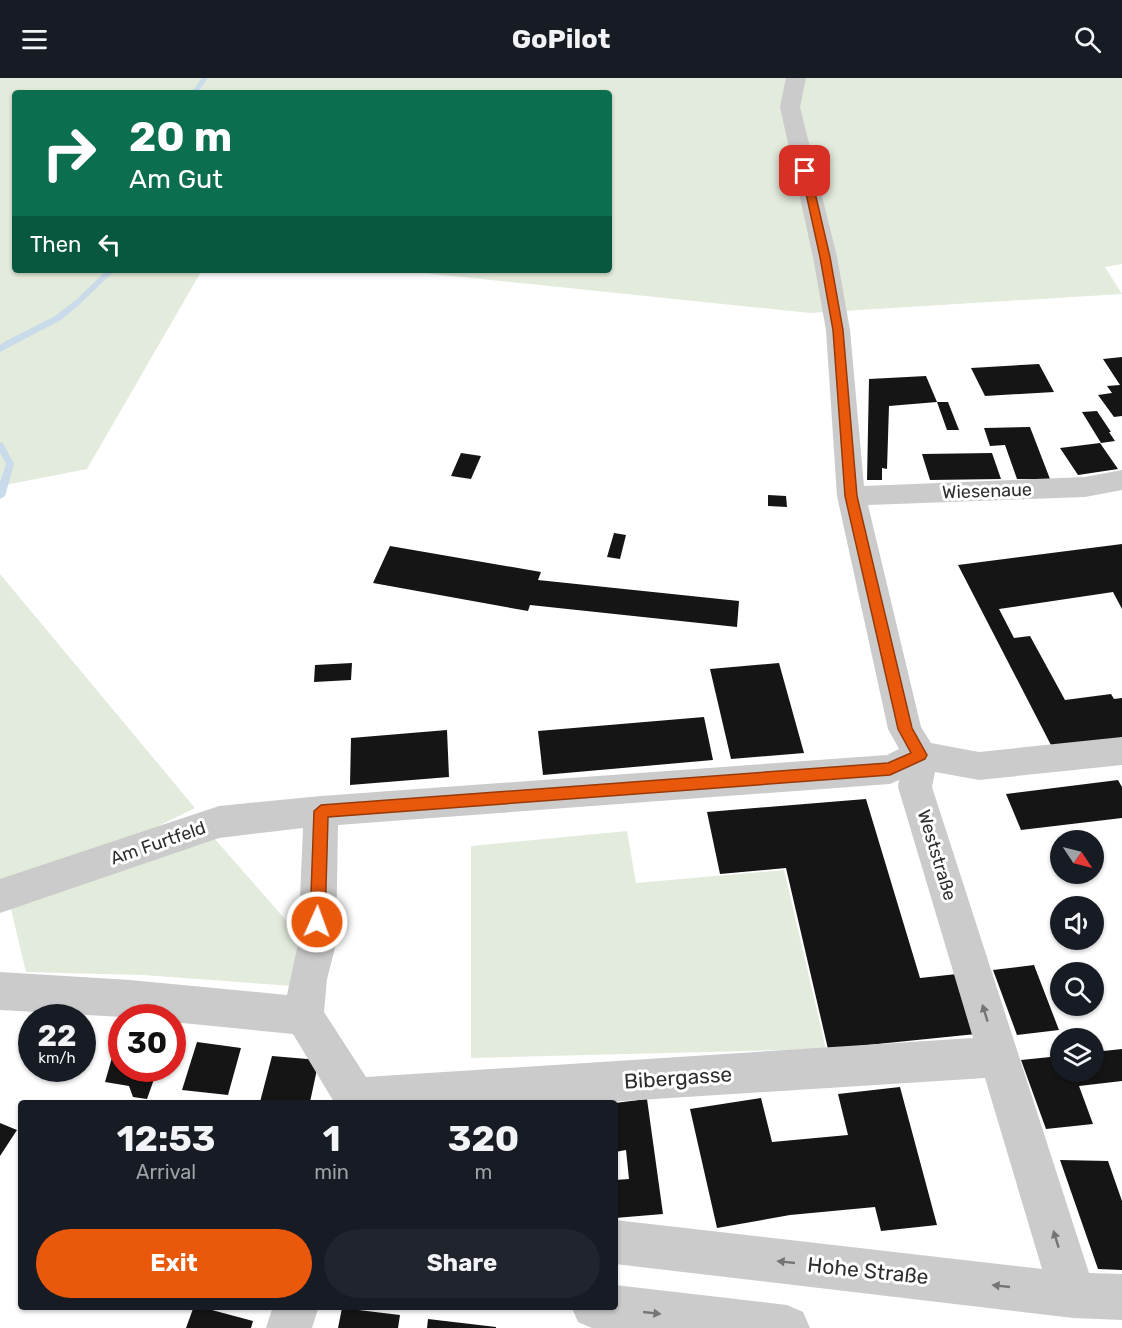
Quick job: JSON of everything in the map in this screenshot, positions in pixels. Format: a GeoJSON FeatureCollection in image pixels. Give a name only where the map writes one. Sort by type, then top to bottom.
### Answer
{"type":"FeatureCollection","features":[{"type":"Feature","properties":{"kind":"street"},"geometry":{"type":"LineString","coordinates":[[796,78],[790,107],[825,257],[838,330],[851,496],[905,729],[920,755],[979,766],[1122,751]]}},
{"type":"Feature","properties":{"kind":"street","name":"Wiesenaue"},"geometry":{"type":"LineString","coordinates":[[851,496],[1085,487],[1122,480]]}},
{"type":"Feature","properties":{"kind":"street","name":"Am Furtfeld"},"geometry":{"type":"LineString","coordinates":[[0,896],[219,822],[321,811],[890,769],[920,755]]}},
{"type":"Feature","properties":{"kind":"street","name":"Weststraße"},"geometry":{"type":"LineString","coordinates":[[920,755],[915,787],[1073,1295]]}},
{"type":"Feature","properties":{"kind":"street"},"geometry":{"type":"LineString","coordinates":[[321,811],[317,944],[308,979],[304,1016],[356,1100]]}},
{"type":"Feature","properties":{"kind":"street"},"geometry":{"type":"LineString","coordinates":[[0,991],[130,999],[304,1016]]}},
{"type":"Feature","properties":{"kind":"street","name":"Bibergasse"},"geometry":{"type":"LineString","coordinates":[[356,1100],[999,1057]]}},
{"type":"Feature","properties":{"kind":"street","name":"Hohe Straße"},"geometry":{"type":"LineString","coordinates":[[618,1242],[1073,1295],[1122,1297]]}},
{"type":"Feature","properties":{"kind":"street"},"geometry":{"type":"LineString","coordinates":[[618,1309],[787,1328]]}},
{"type":"Feature","properties":{"kind":"street"},"geometry":{"type":"LineString","coordinates":[[289,1328],[295,1310]]}},
{"type":"Feature","properties":{"kind":"green space"},"geometry":{"type":"Polygon","coordinates":[[[0,78],[1122,78],[1122,264],[1105,267],[1122,294],[810,313],[424,273],[612,273],[612,90],[12,90],[12,273],[200,273],[87,469],[0,486],[0,78]]]}},
{"type":"Feature","properties":{"kind":"green space"},"geometry":{"type":"Polygon","coordinates":[[[0,574],[195,808],[0,904],[0,574]]]}},
{"type":"Feature","properties":{"kind":"green space"},"geometry":{"type":"Polygon","coordinates":[[[627,831],[636,883],[784,870],[826,1049],[471,1058],[471,846],[627,831]]]}},
{"type":"Feature","properties":{"kind":"green space"},"geometry":{"type":"Polygon","coordinates":[[[213,837],[299,935],[293,986],[143,975],[26,972],[10,905],[213,837]]]}},
{"type":"Feature","properties":{"kind":"building"},"geometry":{"type":"Polygon","coordinates":[[[1122,357],[1122,416],[1114,417],[1098,395],[1112,393],[1107,386],[1120,385],[1103,359],[1122,357]]]}},
{"type":"Feature","properties":{"kind":"building"},"geometry":{"type":"Polygon","coordinates":[[[1039,364],[1054,392],[985,396],[971,368],[1039,364]]]}},
{"type":"Feature","properties":{"kind":"building"},"geometry":{"type":"Polygon","coordinates":[[[926,376],[937,402],[889,406],[887,469],[882,468],[882,480],[867,480],[869,379],[926,376]]]}},
{"type":"Feature","properties":{"kind":"building"},"geometry":{"type":"Polygon","coordinates":[[[937,402],[948,402],[959,430],[947,430],[937,402]]]}},
{"type":"Feature","properties":{"kind":"building"},"geometry":{"type":"Polygon","coordinates":[[[1097,411],[1115,441],[1101,443],[1082,412],[1097,411]]]}},
{"type":"Feature","properties":{"kind":"building"},"geometry":{"type":"Polygon","coordinates":[[[1030,427],[1050,479],[1017,479],[1005,445],[990,446],[984,428],[1030,427]]]}},
{"type":"Feature","properties":{"kind":"building"},"geometry":{"type":"Polygon","coordinates":[[[1100,443],[1118,469],[1078,475],[1060,448],[1100,443]]]}},
{"type":"Feature","properties":{"kind":"building"},"geometry":{"type":"Polygon","coordinates":[[[461,453],[481,456],[471,479],[451,476],[461,453]]]}},
{"type":"Feature","properties":{"kind":"building"},"geometry":{"type":"Polygon","coordinates":[[[992,453],[1001,479],[930,480],[922,454],[992,453]]]}},
{"type":"Feature","properties":{"kind":"building"},"geometry":{"type":"Polygon","coordinates":[[[768,495],[786,496],[787,507],[768,506],[768,495]]]}},
{"type":"Feature","properties":{"kind":"building"},"geometry":{"type":"Polygon","coordinates":[[[614,533],[626,535],[620,559],[607,557],[614,533]]]}},
{"type":"Feature","properties":{"kind":"building"},"geometry":{"type":"Polygon","coordinates":[[[1122,544],[1122,609],[1113,592],[999,609],[1014,638],[1030,636],[1065,700],[1111,694],[1114,699],[1122,698],[1122,739],[1053,749],[958,565],[1122,544]]]}},
{"type":"Feature","properties":{"kind":"building"},"geometry":{"type":"Polygon","coordinates":[[[390,546],[541,572],[538,580],[739,601],[737,627],[530,605],[528,611],[373,583],[390,546]]]}},
{"type":"Feature","properties":{"kind":"building"},"geometry":{"type":"Polygon","coordinates":[[[352,663],[351,680],[314,682],[315,665],[352,663]]]}},
{"type":"Feature","properties":{"kind":"building"},"geometry":{"type":"Polygon","coordinates":[[[779,663],[804,753],[731,759],[710,669],[779,663]]]}},
{"type":"Feature","properties":{"kind":"building"},"geometry":{"type":"Polygon","coordinates":[[[704,717],[713,760],[543,775],[538,731],[704,717]]]}},
{"type":"Feature","properties":{"kind":"building"},"geometry":{"type":"Polygon","coordinates":[[[447,730],[449,777],[350,785],[351,738],[447,730]]]}},
{"type":"Feature","properties":{"kind":"building"},"geometry":{"type":"Polygon","coordinates":[[[1118,780],[1122,787],[1122,818],[1021,830],[1006,794],[1118,780]]]}},
{"type":"Feature","properties":{"kind":"building"},"geometry":{"type":"Polygon","coordinates":[[[866,799],[920,978],[957,974],[976,1034],[828,1049],[786,868],[720,874],[707,812],[866,799]]]}},
{"type":"Feature","properties":{"kind":"building"},"geometry":{"type":"Polygon","coordinates":[[[1034,965],[1050,1007],[1050,1016],[1054,1016],[1058,1028],[1017,1035],[993,970],[1034,965]]]}},
{"type":"Feature","properties":{"kind":"building"},"geometry":{"type":"Polygon","coordinates":[[[197,1042],[241,1048],[228,1095],[182,1090],[197,1042]]]}},
{"type":"Feature","properties":{"kind":"building"},"geometry":{"type":"Polygon","coordinates":[[[1122,1049],[1122,1081],[1079,1086],[1093,1124],[1046,1129],[1021,1060],[1050,1057],[1050,1082],[1104,1082],[1104,1051],[1122,1049]]]}},
{"type":"Feature","properties":{"kind":"building"},"geometry":{"type":"Polygon","coordinates":[[[272,1056],[319,1060],[310,1100],[261,1100],[272,1056]]]}},
{"type":"Feature","properties":{"kind":"building"},"geometry":{"type":"Polygon","coordinates":[[[108,1072],[108,1082],[153,1082],[147,1099],[133,1097],[129,1086],[105,1082],[108,1072]]]}},
{"type":"Feature","properties":{"kind":"building"},"geometry":{"type":"Polygon","coordinates":[[[900,1087],[937,1225],[881,1231],[875,1207],[790,1215],[717,1228],[690,1109],[761,1098],[772,1142],[848,1135],[838,1094],[900,1087]]]}},
{"type":"Feature","properties":{"kind":"building"},"geometry":{"type":"Polygon","coordinates":[[[647,1099],[663,1214],[618,1218],[618,1180],[629,1179],[626,1150],[618,1151],[618,1103],[647,1099]]]}},
{"type":"Feature","properties":{"kind":"building"},"geometry":{"type":"Polygon","coordinates":[[[0,1123],[17,1130],[0,1156],[0,1123]]]}},
{"type":"Feature","properties":{"kind":"building"},"geometry":{"type":"Polygon","coordinates":[[[1060,1160],[1108,1161],[1122,1201],[1122,1270],[1098,1269],[1060,1160]]]}},
{"type":"Feature","properties":{"kind":"building"},"geometry":{"type":"Polygon","coordinates":[[[193,1310],[212,1310],[253,1321],[251,1328],[186,1328],[193,1310]]]}},
{"type":"Feature","properties":{"kind":"building"},"geometry":{"type":"Polygon","coordinates":[[[342,1310],[400,1315],[398,1328],[338,1328],[342,1310]]]}},
{"type":"Feature","properties":{"kind":"building"},"geometry":{"type":"Polygon","coordinates":[[[428,1319],[496,1327],[496,1328],[427,1328],[428,1319]]]}},
{"type":"Feature","properties":{"kind":"waterway"},"geometry":{"type":"LineString","coordinates":[[196,90],[205,78]]}},
{"type":"Feature","properties":{"kind":"waterway"},"geometry":{"type":"LineString","coordinates":[[0,349],[58,318],[108,273]]}},
{"type":"Feature","properties":{"kind":"waterway"},"geometry":{"type":"LineString","coordinates":[[0,445],[10,464],[0,496]]}},
{"type":"Feature","properties":{"kind":"route"},"geometry":{"type":"LineString","coordinates":[[317,922],[321,811],[495,800],[834,771],[890,769],[920,755],[905,729],[883,644],[851,496],[838,330],[825,257],[805,171]]}}]}
